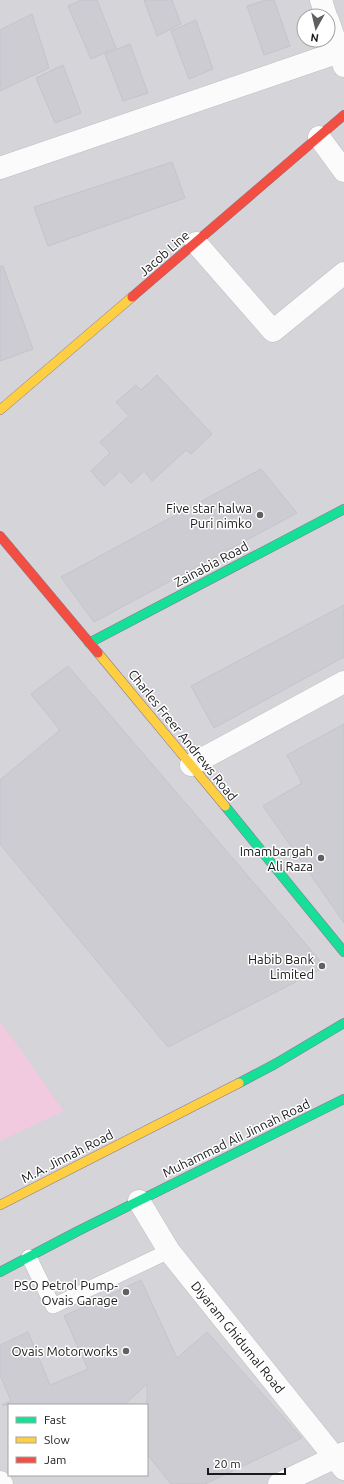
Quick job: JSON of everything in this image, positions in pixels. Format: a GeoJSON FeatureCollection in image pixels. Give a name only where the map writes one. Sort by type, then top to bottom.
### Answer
{"type":"FeatureCollection","features":[{"type":"Feature","properties":{"kind":"main road","name":"Jacob Line"},"geometry":{"type":"LineString","coordinates":[[0,410],[344,115]]}},
{"type":"Feature","properties":{"kind":"main road","name":"Zainabia Road"},"geometry":{"type":"LineString","coordinates":[[89,643],[344,509]]}},
{"type":"Feature","properties":{"kind":"main road","name":"Charles Freer Andrews Road"},"geometry":{"type":"LineString","coordinates":[[0,536],[340,942]]}},
{"type":"Feature","properties":{"kind":"main road","name":"M.A. Jinnah Road"},"geometry":{"type":"LineString","coordinates":[[0,1205],[275,1064],[344,1023]]}},
{"type":"Feature","properties":{"kind":"main road","name":"Muhammad Ali Jinnah Road"},"geometry":{"type":"LineString","coordinates":[[139,1201],[344,1100]]}},
{"type":"Feature","properties":{"kind":"main road"},"geometry":{"type":"LineString","coordinates":[[0,1272],[139,1201]]}},
{"type":"Feature","properties":{"kind":"street"},"geometry":{"type":"LineString","coordinates":[[0,168],[342,59],[336,42]]}},
{"type":"Feature","properties":{"kind":"street"},"geometry":{"type":"LineString","coordinates":[[319,138],[344,171]]}},
{"type":"Feature","properties":{"kind":"street"},"geometry":{"type":"LineString","coordinates":[[196,243],[273,331],[344,273]]}},
{"type":"Feature","properties":{"kind":"street"},"geometry":{"type":"LineString","coordinates":[[191,765],[344,682]]}},
{"type":"Feature","properties":{"kind":"street","name":"Diyaram Ghidumal Road"},"geometry":{"type":"LineString","coordinates":[[139,1201],[169,1251],[341,1460]]}},
{"type":"Feature","properties":{"kind":"street"},"geometry":{"type":"LineString","coordinates":[[279,1484],[341,1460]]}},
{"type":"Feature","properties":{"kind":"lane"},"geometry":{"type":"LineString","coordinates":[[29,1257],[53,1306],[169,1251]]}},
{"type":"Feature","properties":{"kind":"shaded area"},"geometry":{"type":"Polygon","coordinates":[[[0,0],[344,0],[344,1484],[0,1484],[0,0]]]}},
{"type":"Feature","properties":{"kind":"shaded area"},"geometry":{"type":"Polygon","coordinates":[[[0,1021],[64,1111],[0,1141],[0,1021]]]}},
{"type":"Feature","properties":{"kind":"building"},"geometry":{"type":"Polygon","coordinates":[[[81,0],[97,0],[116,48],[91,59],[68,6],[81,0]]]}},
{"type":"Feature","properties":{"kind":"building"},"geometry":{"type":"Polygon","coordinates":[[[144,0],[172,0],[181,24],[157,36],[144,0]]]}},
{"type":"Feature","properties":{"kind":"building"},"geometry":{"type":"Polygon","coordinates":[[[266,0],[274,0],[290,46],[264,55],[247,6],[266,0]]]}},
{"type":"Feature","properties":{"kind":"building"},"geometry":{"type":"Polygon","coordinates":[[[32,14],[49,68],[0,91],[0,30],[32,14]]]}},
{"type":"Feature","properties":{"kind":"building"},"geometry":{"type":"Polygon","coordinates":[[[196,20],[213,69],[189,79],[171,31],[196,20]]]}},
{"type":"Feature","properties":{"kind":"building"},"geometry":{"type":"Polygon","coordinates":[[[130,44],[148,93],[123,101],[105,54],[130,44]]]}},
{"type":"Feature","properties":{"kind":"building"},"geometry":{"type":"Polygon","coordinates":[[[63,65],[81,113],[55,123],[36,78],[63,65]]]}},
{"type":"Feature","properties":{"kind":"building"},"geometry":{"type":"Polygon","coordinates":[[[172,162],[185,198],[48,246],[34,207],[172,162]]]}},
{"type":"Feature","properties":{"kind":"building"},"geometry":{"type":"Polygon","coordinates":[[[0,266],[3,266],[33,349],[0,361],[0,266]]]}},
{"type":"Feature","properties":{"kind":"building"},"geometry":{"type":"Polygon","coordinates":[[[157,375],[212,434],[191,454],[186,450],[152,481],[144,471],[131,483],[120,471],[104,486],[91,471],[110,453],[100,442],[129,416],[116,402],[136,385],[141,390],[157,375]]]}},
{"type":"Feature","properties":{"kind":"building"},"geometry":{"type":"Polygon","coordinates":[[[261,469],[297,513],[94,622],[61,577],[261,469]]]}},
{"type":"Feature","properties":{"kind":"building"},"geometry":{"type":"Polygon","coordinates":[[[344,605],[344,657],[214,728],[191,686],[344,605]]]}},
{"type":"Feature","properties":{"kind":"building"},"geometry":{"type":"Polygon","coordinates":[[[68,666],[325,967],[168,1047],[0,844],[0,780],[60,730],[31,694],[68,666]]]}},
{"type":"Feature","properties":{"kind":"building","name":"Imambargah Ali Raza"},"geometry":{"type":"Polygon","coordinates":[[[344,724],[344,923],[263,806],[302,783],[287,755],[344,724]]]}},
{"type":"Feature","properties":{"kind":"building"},"geometry":{"type":"Polygon","coordinates":[[[141,1280],[177,1358],[207,1332],[302,1438],[205,1484],[171,1484],[148,1455],[147,1384],[125,1404],[2,1405],[11,1401],[0,1375],[0,1345],[28,1332],[50,1385],[88,1369],[64,1316],[141,1280]]]}},
{"type":"Feature","properties":{"kind":"traffic: fast"},"geometry":{"type":"LineString","coordinates":[[89,643],[344,509]]}},
{"type":"Feature","properties":{"kind":"traffic: fast"},"geometry":{"type":"LineString","coordinates":[[225,806],[344,952]]}},
{"type":"Feature","properties":{"kind":"traffic: fast"},"geometry":{"type":"LineString","coordinates":[[239,1083],[275,1064],[344,1023]]}},
{"type":"Feature","properties":{"kind":"traffic: fast"},"geometry":{"type":"LineString","coordinates":[[0,1272],[78,1231],[344,1099]]}},
{"type":"Feature","properties":{"kind":"traffic: slow"},"geometry":{"type":"LineString","coordinates":[[0,410],[132,297]]}},
{"type":"Feature","properties":{"kind":"traffic: slow"},"geometry":{"type":"LineString","coordinates":[[98,653],[225,806]]}},
{"type":"Feature","properties":{"kind":"traffic: slow"},"geometry":{"type":"LineString","coordinates":[[0,1205],[239,1083]]}},
{"type":"Feature","properties":{"kind":"traffic: jam"},"geometry":{"type":"LineString","coordinates":[[132,297],[344,115]]}},
{"type":"Feature","properties":{"kind":"traffic: jam"},"geometry":{"type":"LineString","coordinates":[[0,536],[98,653]]}},
{"type":"Feature","properties":{"kind":"place","name":"Five star halwa Puri nimko"},"geometry":{"type":"Point","coordinates":[260,515]}},
{"type":"Feature","properties":{"kind":"place","name":"Imambargah Ali Raza"},"geometry":{"type":"Point","coordinates":[321,858]}},
{"type":"Feature","properties":{"kind":"place","name":"Habib Bank Limited"},"geometry":{"type":"Point","coordinates":[322,966]}},
{"type":"Feature","properties":{"kind":"place","name":"PSO Petrol Pump- Ovais Garage"},"geometry":{"type":"Point","coordinates":[126,1292]}},
{"type":"Feature","properties":{"kind":"place","name":"Ovais Motorworks"},"geometry":{"type":"Point","coordinates":[126,1351]}}]}
